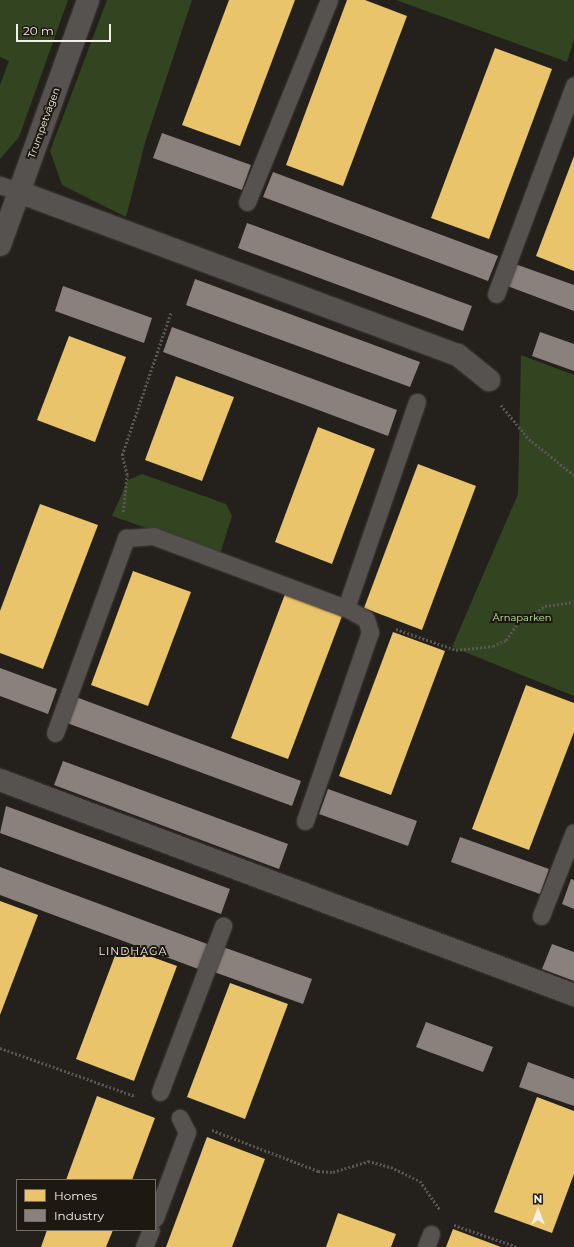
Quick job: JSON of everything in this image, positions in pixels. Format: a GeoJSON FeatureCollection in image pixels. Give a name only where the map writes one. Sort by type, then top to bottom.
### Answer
{"type":"FeatureCollection","features":[{"type":"Feature","properties":{"kind":"street","name":"Trumpetvägen"},"geometry":{"type":"LineString","coordinates":[[0,245],[10,188],[88,0]]}},
{"type":"Feature","properties":{"kind":"street"},"geometry":{"type":"LineString","coordinates":[[10,188],[458,354],[489,380]]}},
{"type":"Feature","properties":{"kind":"street"},"geometry":{"type":"LineString","coordinates":[[0,780],[574,995]]}},
{"type":"Feature","properties":{"kind":"lane"},"geometry":{"type":"LineString","coordinates":[[247,202],[329,0]]}},
{"type":"Feature","properties":{"kind":"lane"},"geometry":{"type":"LineString","coordinates":[[496,294],[574,85]]}},
{"type":"Feature","properties":{"kind":"lane"},"geometry":{"type":"LineString","coordinates":[[346,608],[417,402]]}},
{"type":"Feature","properties":{"kind":"lane"},"geometry":{"type":"LineString","coordinates":[[54,733],[126,538],[153,536],[346,608],[366,619],[370,632],[305,821]]}},
{"type":"Feature","properties":{"kind":"lane"},"geometry":{"type":"LineString","coordinates":[[541,916],[574,832]]}},
{"type":"Feature","properties":{"kind":"lane"},"geometry":{"type":"LineString","coordinates":[[160,1092],[223,926]]}},
{"type":"Feature","properties":{"kind":"lane"},"geometry":{"type":"LineString","coordinates":[[156,1215],[187,1132],[180,1118]]}},
{"type":"Feature","properties":{"kind":"lane"},"geometry":{"type":"LineString","coordinates":[[144,1247],[150,1231]]}},
{"type":"Feature","properties":{"kind":"path"},"geometry":{"type":"LineString","coordinates":[[126,538],[122,523],[127,475],[122,455],[171,312]]}},
{"type":"Feature","properties":{"kind":"path"},"geometry":{"type":"LineString","coordinates":[[489,380],[512,420],[574,475]]}},
{"type":"Feature","properties":{"kind":"path"},"geometry":{"type":"LineString","coordinates":[[366,619],[456,650],[494,646],[506,640],[518,622],[545,606],[574,602]]}},
{"type":"Feature","properties":{"kind":"path"},"geometry":{"type":"LineString","coordinates":[[0,1048],[140,1098]]}},
{"type":"Feature","properties":{"kind":"path"},"geometry":{"type":"LineString","coordinates":[[180,1118],[318,1171],[333,1172],[368,1161],[413,1175],[420,1181],[446,1223],[518,1247]]}},
{"type":"Feature","properties":{"kind":"path"},"geometry":{"type":"LineString","coordinates":[[429,1240],[446,1223]]}},
{"type":"Feature","properties":{"kind":"green space"},"geometry":{"type":"Polygon","coordinates":[[[0,0],[68,0],[19,137],[0,159],[0,85],[9,61],[0,57],[0,0]]]}},
{"type":"Feature","properties":{"kind":"green space"},"geometry":{"type":"Polygon","coordinates":[[[107,0],[192,0],[145,143],[126,217],[62,185],[50,151],[107,0]]]}},
{"type":"Feature","properties":{"kind":"green space"},"geometry":{"type":"Polygon","coordinates":[[[396,0],[574,0],[574,39],[567,62],[396,0]]]}},
{"type":"Feature","properties":{"kind":"green space","name":"Ärnaparken"},"geometry":{"type":"Polygon","coordinates":[[[521,355],[574,375],[574,696],[452,647],[518,494],[521,355]]]}},
{"type":"Feature","properties":{"kind":"green space"},"geometry":{"type":"Polygon","coordinates":[[[142,474],[226,504],[232,516],[220,554],[112,516],[128,480],[142,474]]]}},
{"type":"Feature","properties":{"kind":"building: Homes"},"geometry":{"type":"Polygon","coordinates":[[[229,0],[295,0],[240,146],[182,125],[229,0]]]}},
{"type":"Feature","properties":{"kind":"building: Homes"},"geometry":{"type":"Polygon","coordinates":[[[347,0],[365,0],[407,16],[343,186],[286,165],[347,0]]]}},
{"type":"Feature","properties":{"kind":"building: Homes"},"geometry":{"type":"Polygon","coordinates":[[[495,48],[552,69],[489,239],[431,218],[495,48]]]}},
{"type":"Feature","properties":{"kind":"building: Homes"},"geometry":{"type":"Polygon","coordinates":[[[574,156],[574,271],[536,256],[574,156]]]}},
{"type":"Feature","properties":{"kind":"building: Homes"},"geometry":{"type":"Polygon","coordinates":[[[69,336],[126,357],[95,442],[37,420],[69,336]]]}},
{"type":"Feature","properties":{"kind":"building: Homes"},"geometry":{"type":"Polygon","coordinates":[[[176,376],[234,397],[202,481],[145,460],[176,376]]]}},
{"type":"Feature","properties":{"kind":"building: Homes"},"geometry":{"type":"Polygon","coordinates":[[[318,427],[375,449],[332,564],[275,542],[318,427]]]}},
{"type":"Feature","properties":{"kind":"building: Homes"},"geometry":{"type":"Polygon","coordinates":[[[418,464],[476,486],[422,630],[364,608],[418,464]]]}},
{"type":"Feature","properties":{"kind":"building: Homes"},"geometry":{"type":"Polygon","coordinates":[[[40,504],[98,525],[43,669],[0,653],[0,611],[40,504]]]}},
{"type":"Feature","properties":{"kind":"building: Homes"},"geometry":{"type":"Polygon","coordinates":[[[133,571],[191,592],[148,706],[91,685],[133,571]]]}},
{"type":"Feature","properties":{"kind":"building: Homes"},"geometry":{"type":"Polygon","coordinates":[[[285,594],[342,616],[288,759],[231,738],[285,594]]]}},
{"type":"Feature","properties":{"kind":"building: Homes"},"geometry":{"type":"Polygon","coordinates":[[[393,632],[445,651],[391,795],[339,776],[393,632]]]}},
{"type":"Feature","properties":{"kind":"building: Homes"},"geometry":{"type":"Polygon","coordinates":[[[526,685],[574,703],[574,732],[529,850],[472,829],[526,685]]]}},
{"type":"Feature","properties":{"kind":"building: Homes"},"geometry":{"type":"Polygon","coordinates":[[[0,901],[38,915],[0,1015],[0,901]]]}},
{"type":"Feature","properties":{"kind":"building: Homes"},"geometry":{"type":"Polygon","coordinates":[[[119,945],[177,966],[134,1081],[76,1059],[119,945]]]}},
{"type":"Feature","properties":{"kind":"building: Homes"},"geometry":{"type":"Polygon","coordinates":[[[230,983],[288,1004],[245,1119],[187,1097],[230,983]]]}},
{"type":"Feature","properties":{"kind":"building: Homes"},"geometry":{"type":"Polygon","coordinates":[[[97,1096],[155,1118],[132,1179],[66,1179],[97,1096]]]}},
{"type":"Feature","properties":{"kind":"building: Homes"},"geometry":{"type":"Polygon","coordinates":[[[537,1097],[574,1111],[574,1174],[552,1233],[494,1212],[537,1097]]]}},
{"type":"Feature","properties":{"kind":"building: Homes"},"geometry":{"type":"Polygon","coordinates":[[[207,1137],[265,1159],[232,1247],[166,1247],[207,1137]]]}},
{"type":"Feature","properties":{"kind":"building: Homes"},"geometry":{"type":"Polygon","coordinates":[[[338,1213],[396,1234],[391,1247],[326,1247],[338,1213]]]}},
{"type":"Feature","properties":{"kind":"building: Homes"},"geometry":{"type":"Polygon","coordinates":[[[453,1229],[501,1247],[446,1247],[453,1229]]]}},
{"type":"Feature","properties":{"kind":"building: Homes"},"geometry":{"type":"Polygon","coordinates":[[[47,1231],[113,1231],[106,1247],[41,1247],[47,1231]]]}},
{"type":"Feature","properties":{"kind":"building: Industry"},"geometry":{"type":"Polygon","coordinates":[[[162,133],[251,165],[242,190],[153,158],[162,133]]]}},
{"type":"Feature","properties":{"kind":"building: Industry"},"geometry":{"type":"Polygon","coordinates":[[[273,172],[498,256],[488,281],[263,197],[273,172]]]}},
{"type":"Feature","properties":{"kind":"building: Industry"},"geometry":{"type":"Polygon","coordinates":[[[247,223],[472,306],[463,331],[238,248],[247,223]]]}},
{"type":"Feature","properties":{"kind":"building: Industry"},"geometry":{"type":"Polygon","coordinates":[[[515,264],[574,285],[574,311],[507,286],[515,264]]]}},
{"type":"Feature","properties":{"kind":"building: Industry"},"geometry":{"type":"Polygon","coordinates":[[[195,279],[420,362],[410,387],[186,305],[195,279]]]}},
{"type":"Feature","properties":{"kind":"building: Industry"},"geometry":{"type":"Polygon","coordinates":[[[63,286],[152,318],[144,343],[55,311],[63,286]]]}},
{"type":"Feature","properties":{"kind":"building: Industry"},"geometry":{"type":"Polygon","coordinates":[[[172,327],[397,410],[388,436],[163,352],[172,327]]]}},
{"type":"Feature","properties":{"kind":"building: Industry"},"geometry":{"type":"Polygon","coordinates":[[[540,332],[574,344],[574,371],[532,356],[540,332]]]}},
{"type":"Feature","properties":{"kind":"building: Industry"},"geometry":{"type":"Polygon","coordinates":[[[0,668],[57,689],[48,714],[0,696],[0,668]]]}},
{"type":"Feature","properties":{"kind":"building: Industry"},"geometry":{"type":"Polygon","coordinates":[[[76,697],[301,781],[292,806],[67,723],[76,697]]]}},
{"type":"Feature","properties":{"kind":"building: Industry"},"geometry":{"type":"Polygon","coordinates":[[[63,761],[288,844],[279,869],[54,785],[63,761]]]}},
{"type":"Feature","properties":{"kind":"building: Industry"},"geometry":{"type":"Polygon","coordinates":[[[328,789],[417,821],[408,846],[319,814],[328,789]]]}},
{"type":"Feature","properties":{"kind":"building: Industry"},"geometry":{"type":"Polygon","coordinates":[[[6,806],[230,889],[221,914],[0,833],[6,806]]]}},
{"type":"Feature","properties":{"kind":"building: Industry"},"geometry":{"type":"Polygon","coordinates":[[[460,837],[549,869],[540,894],[451,862],[460,837]]]}},
{"type":"Feature","properties":{"kind":"building: Industry"},"geometry":{"type":"Polygon","coordinates":[[[0,867],[210,945],[201,970],[0,895],[0,867]]]}},
{"type":"Feature","properties":{"kind":"building: Industry"},"geometry":{"type":"Polygon","coordinates":[[[571,879],[574,880],[574,909],[562,904],[571,879]]]}},
{"type":"Feature","properties":{"kind":"building: Industry"},"geometry":{"type":"Polygon","coordinates":[[[552,944],[574,952],[574,981],[542,969],[552,944]]]}},
{"type":"Feature","properties":{"kind":"building: Industry"},"geometry":{"type":"Polygon","coordinates":[[[223,947],[312,979],[303,1004],[214,972],[223,947]]]}},
{"type":"Feature","properties":{"kind":"building: Industry"},"geometry":{"type":"Polygon","coordinates":[[[426,1022],[493,1047],[483,1072],[416,1047],[426,1022]]]}},
{"type":"Feature","properties":{"kind":"building: Industry"},"geometry":{"type":"Polygon","coordinates":[[[528,1062],[574,1079],[574,1106],[519,1087],[528,1062]]]}},
{"type":"Feature","properties":{"kind":"district","name":"LINDHAGA"},"geometry":{"type":"Point","coordinates":[133,951]}}]}
